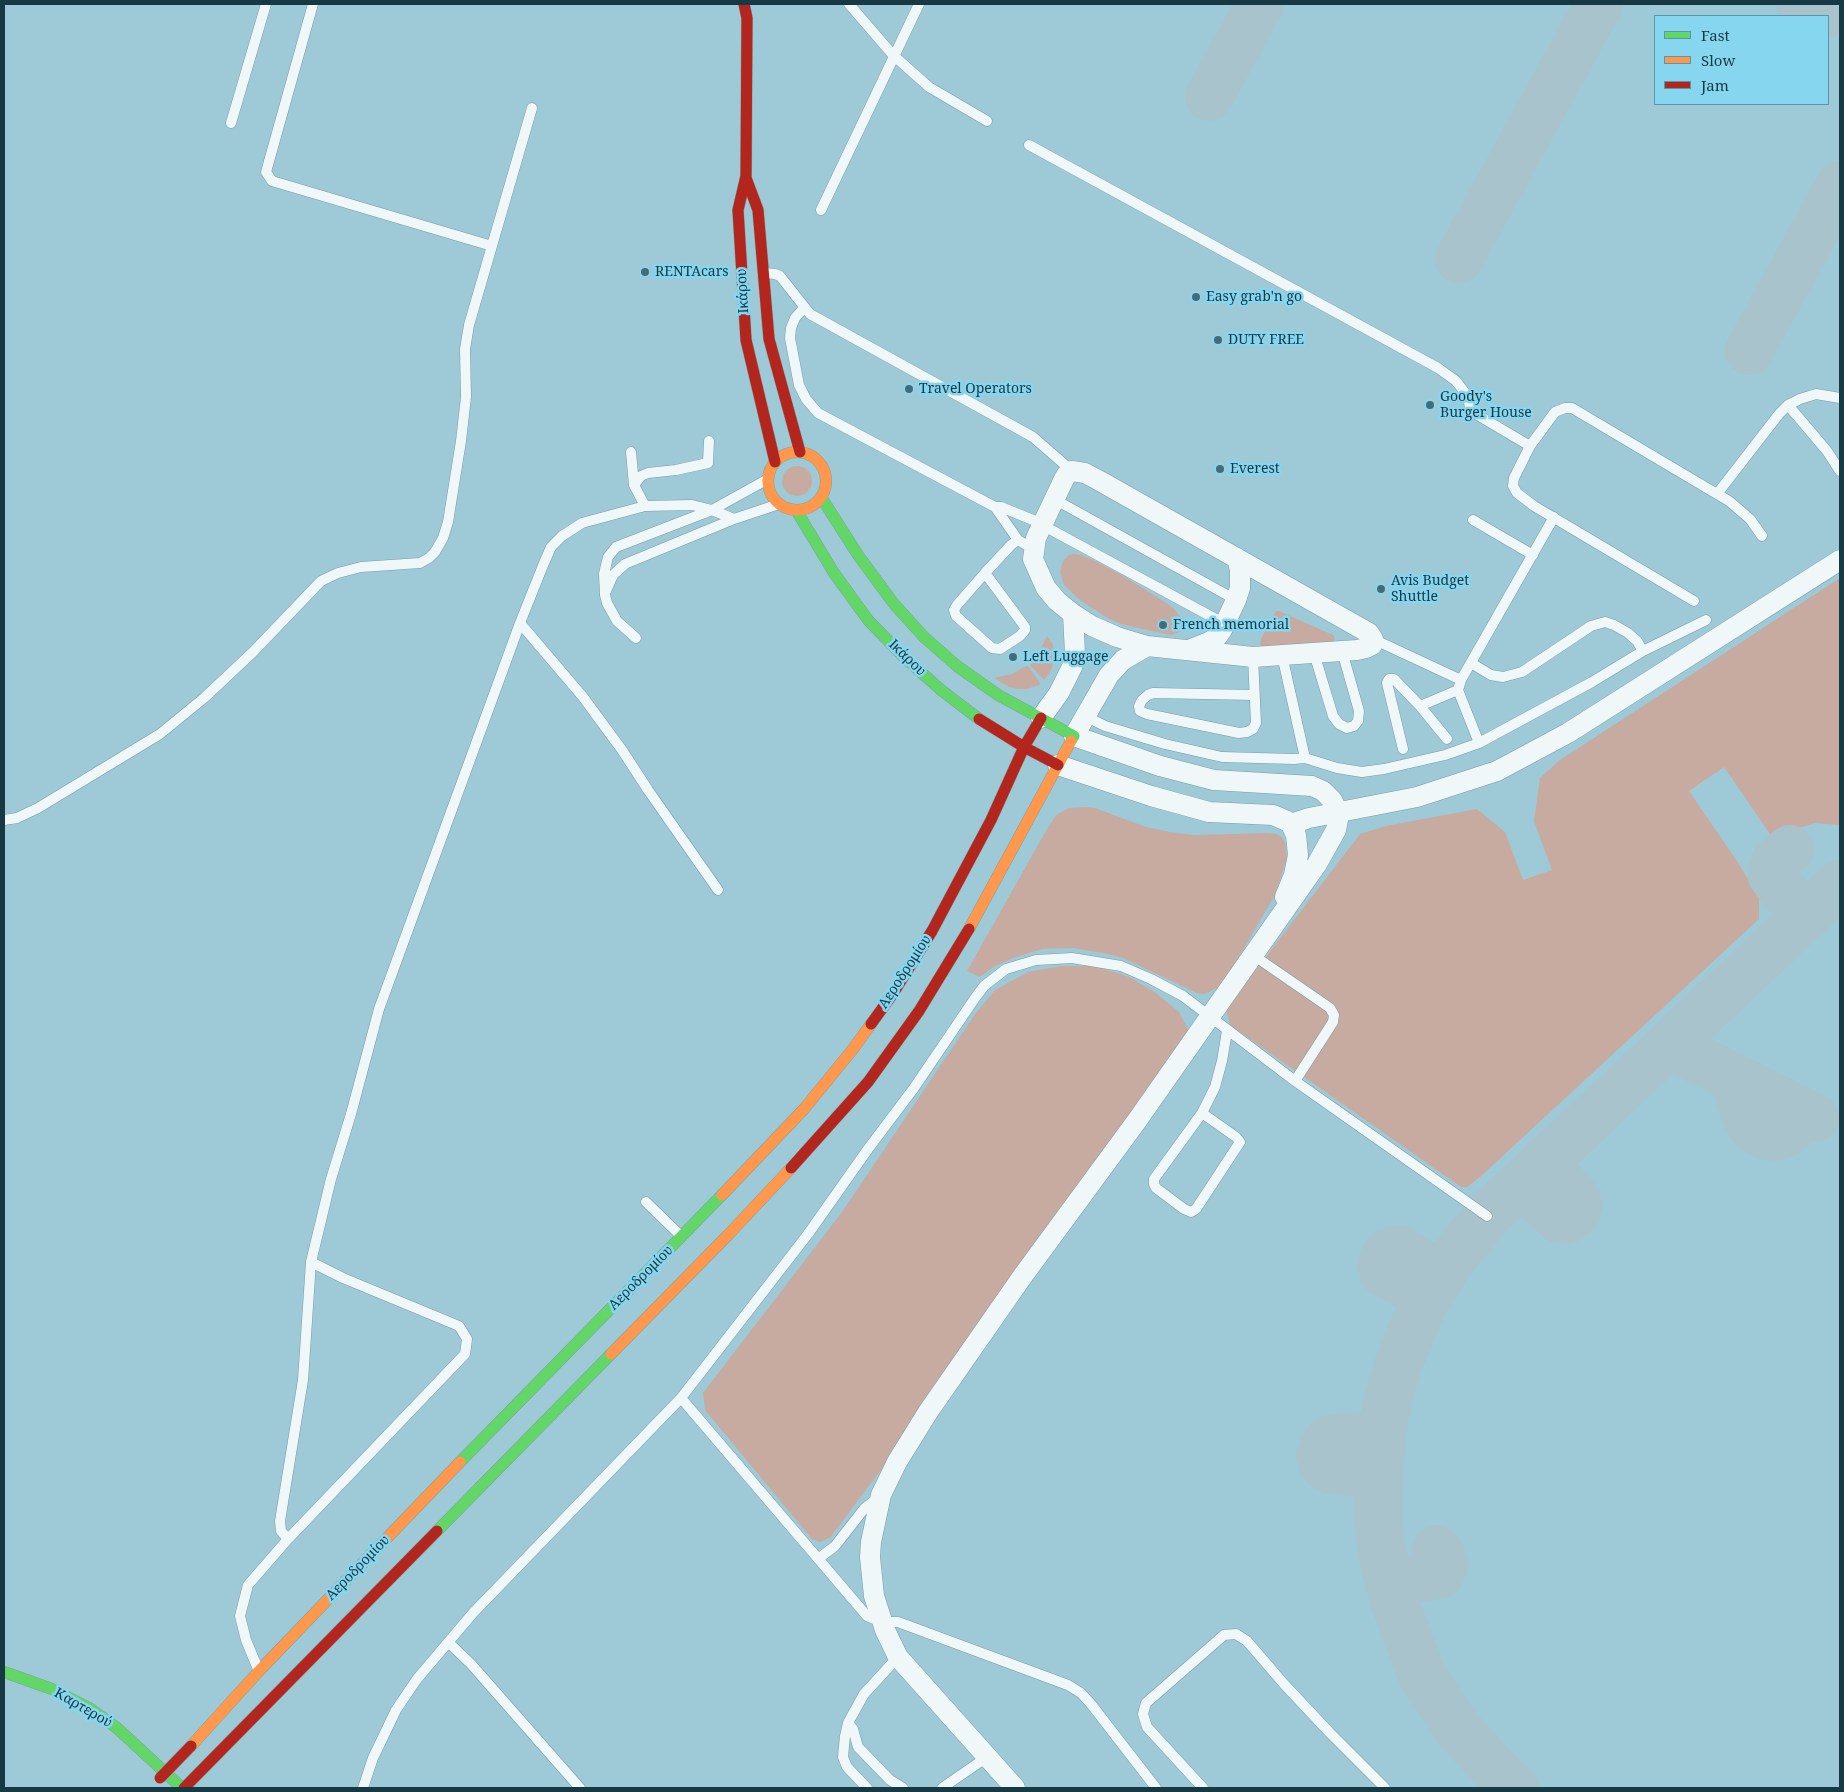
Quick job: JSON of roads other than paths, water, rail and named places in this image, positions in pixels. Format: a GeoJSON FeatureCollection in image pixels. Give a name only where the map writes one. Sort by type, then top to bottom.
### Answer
{"type":"FeatureCollection","features":[{"type":"Feature","properties":{"kind":"main road","name":"Ικάρου"},"geometry":{"type":"LineString","coordinates":[[744,4],[747,18],[746,176],[738,210],[746,340],[774,462]]}},
{"type":"Feature","properties":{"kind":"main road","name":"Ικάρου"},"geometry":{"type":"LineString","coordinates":[[746,176],[758,210],[769,338],[800,452]]}},
{"type":"Feature","properties":{"kind":"main road"},"geometry":{"type":"LineString","coordinates":[[800,452],[817,460],[823,468],[826,478],[825,488],[815,504],[796,510],[779,504],[769,488],[768,479],[774,462],[782,456],[800,452]]}},
{"type":"Feature","properties":{"kind":"main road","name":"Ικάρου"},"geometry":{"type":"LineString","coordinates":[[821,497],[858,555],[894,604],[924,637],[957,666],[998,695],[1074,736]]}},
{"type":"Feature","properties":{"kind":"main road","name":"Ικάρου"},"geometry":{"type":"LineString","coordinates":[[796,510],[834,574],[868,620],[905,658],[941,690],[975,716],[1024,747],[1058,765]]}},
{"type":"Feature","properties":{"kind":"main road","name":"Αεροδρομίου"},"geometry":{"type":"LineString","coordinates":[[160,1778],[259,1671],[472,1449],[682,1237],[804,1109],[853,1049],[892,995],[932,931],[991,820],[1024,747],[1041,718]]}},
{"type":"Feature","properties":{"kind":"main road"},"geometry":{"type":"LineString","coordinates":[[183,1788],[728,1235],[830,1126],[868,1082],[919,1012],[964,938],[1074,736]]}},
{"type":"Feature","properties":{"kind":"main road","name":"Καρτερού"},"geometry":{"type":"LineString","coordinates":[[4,1672],[52,1689],[89,1708],[118,1728],[183,1788]]}},
{"type":"Feature","properties":{"kind":"street"},"geometry":{"type":"LineString","coordinates":[[1072,471],[1085,472],[1369,633],[1373,639],[1372,645],[1366,648],[1342,651],[1253,657],[1189,650],[1171,650],[1147,646],[1117,637],[1092,626],[1057,602],[1046,588],[1026,545],[1036,538],[1067,474],[1072,471]]}},
{"type":"Feature","properties":{"kind":"street"},"geometry":{"type":"LineString","coordinates":[[1189,650],[1217,637],[1225,624],[1236,600],[1240,580],[1237,558]]}},
{"type":"Feature","properties":{"kind":"street"},"geometry":{"type":"LineString","coordinates":[[1292,824],[1310,818],[1417,797],[1497,771],[1568,733],[1840,560]]}},
{"type":"Feature","properties":{"kind":"street"},"geometry":{"type":"LineString","coordinates":[[1041,718],[1059,694],[1072,667],[1075,654],[1073,614]]}},
{"type":"Feature","properties":{"kind":"street"},"geometry":{"type":"LineString","coordinates":[[1015,1788],[898,1657],[882,1622],[874,1596],[870,1557],[871,1542],[882,1495],[897,1462],[928,1412],[1022,1277],[1136,1122],[1208,1016],[1317,864],[1336,830],[1338,812],[1332,800],[1323,791],[1312,786],[1214,780],[1160,766],[1074,736],[1109,675],[1124,660],[1147,646]]}},
{"type":"Feature","properties":{"kind":"street"},"geometry":{"type":"LineString","coordinates":[[1058,765],[1151,796],[1209,812],[1273,815],[1281,817],[1292,824],[1296,835],[1298,855],[1289,888],[1272,926]]}},
{"type":"Feature","properties":{"kind":"street"},"geometry":{"type":"LineString","coordinates":[[1151,796],[1158,780],[1160,766]]}},
{"type":"Feature","properties":{"kind":"lane"},"geometry":{"type":"LineString","coordinates":[[231,124],[266,4]]}},
{"type":"Feature","properties":{"kind":"lane"},"geometry":{"type":"LineString","coordinates":[[314,4],[266,172],[272,181],[492,246]]}},
{"type":"Feature","properties":{"kind":"lane"},"geometry":{"type":"LineString","coordinates":[[849,4],[893,55],[928,87],[987,120]]}},
{"type":"Feature","properties":{"kind":"lane"},"geometry":{"type":"LineString","coordinates":[[821,210],[893,55],[919,4]]}},
{"type":"Feature","properties":{"kind":"lane"},"geometry":{"type":"LineString","coordinates":[[4,820],[17,818],[38,808],[160,734],[211,691],[325,578],[362,567],[420,563],[435,552],[443,538],[448,522],[461,440],[465,403],[465,349],[469,325],[532,108]]}},
{"type":"Feature","properties":{"kind":"lane"},"geometry":{"type":"LineString","coordinates":[[1029,145],[1438,368],[1456,381],[1466,394],[1470,406],[1476,414],[1530,446]]}},
{"type":"Feature","properties":{"kind":"lane"},"geometry":{"type":"LineString","coordinates":[[763,273],[780,276],[810,314],[1033,437],[1072,471]]}},
{"type":"Feature","properties":{"kind":"lane"},"geometry":{"type":"LineString","coordinates":[[804,308],[795,318],[790,338],[799,385],[806,399],[818,413],[995,507],[1011,510],[1042,524],[1225,624]]}},
{"type":"Feature","properties":{"kind":"lane"},"geometry":{"type":"LineString","coordinates":[[1717,494],[1788,405],[1816,394],[1840,398]]}},
{"type":"Feature","properties":{"kind":"lane"},"geometry":{"type":"LineString","coordinates":[[1788,405],[1827,450],[1840,471]]}},
{"type":"Feature","properties":{"kind":"lane"},"geometry":{"type":"LineString","coordinates":[[1694,601],[1534,506],[1517,493],[1513,486],[1514,478],[1530,446],[1555,412],[1565,408],[1572,408],[1717,494],[1750,519],[1762,536]]}},
{"type":"Feature","properties":{"kind":"lane"},"geometry":{"type":"LineString","coordinates":[[634,485],[641,476],[648,473],[676,470],[708,463],[709,441]]}},
{"type":"Feature","properties":{"kind":"lane"},"geometry":{"type":"LineString","coordinates":[[631,452],[634,485],[645,506]]}},
{"type":"Feature","properties":{"kind":"lane"},"geometry":{"type":"LineString","coordinates":[[636,638],[617,621],[607,603],[605,595],[604,574],[608,557],[616,547],[712,510],[768,479]]}},
{"type":"Feature","properties":{"kind":"lane"},"geometry":{"type":"LineString","coordinates":[[1054,499],[1236,600]]}},
{"type":"Feature","properties":{"kind":"lane"},"geometry":{"type":"LineString","coordinates":[[605,595],[613,575],[625,564],[734,519],[779,504]]}},
{"type":"Feature","properties":{"kind":"lane"},"geometry":{"type":"LineString","coordinates":[[288,1539],[281,1531],[280,1521],[303,1380],[310,1262],[332,1179],[379,1008],[520,623],[551,547],[562,536],[582,523],[645,506],[692,505],[712,510],[734,519]]}},
{"type":"Feature","properties":{"kind":"lane"},"geometry":{"type":"LineString","coordinates":[[995,507],[1026,545]]}},
{"type":"Feature","properties":{"kind":"lane"},"geometry":{"type":"LineString","coordinates":[[1420,706],[1460,685],[1554,517]]}},
{"type":"Feature","properties":{"kind":"lane"},"geometry":{"type":"LineString","coordinates":[[1473,520],[1533,555]]}},
{"type":"Feature","properties":{"kind":"lane"},"geometry":{"type":"LineString","coordinates":[[985,573],[1025,627],[1020,636],[1000,649],[992,648],[956,616],[954,610],[956,605],[1011,544],[1026,545]]}},
{"type":"Feature","properties":{"kind":"lane"},"geometry":{"type":"LineString","coordinates":[[1085,716],[1106,726],[1165,744],[1222,757],[1305,758],[1337,768],[1362,772],[1384,769],[1445,756],[1479,744],[1592,682],[1643,651],[1706,620]]}},
{"type":"Feature","properties":{"kind":"lane"},"geometry":{"type":"LineString","coordinates":[[1471,663],[1491,675],[1503,677],[1522,672],[1591,626],[1605,622],[1628,633],[1637,641],[1643,651]]}},
{"type":"Feature","properties":{"kind":"lane"},"geometry":{"type":"LineString","coordinates":[[520,623],[583,697],[718,890]]}},
{"type":"Feature","properties":{"kind":"lane"},"geometry":{"type":"LineString","coordinates":[[1373,639],[1460,685],[1479,744]]}},
{"type":"Feature","properties":{"kind":"lane"},"geometry":{"type":"LineString","coordinates":[[1314,653],[1333,716],[1339,724],[1347,728],[1354,726],[1358,721],[1360,711],[1342,651]]}},
{"type":"Feature","properties":{"kind":"lane"},"geometry":{"type":"LineString","coordinates":[[1282,655],[1305,758]]}},
{"type":"Feature","properties":{"kind":"lane"},"geometry":{"type":"LineString","coordinates":[[1253,657],[1256,722],[1253,729],[1239,733],[1146,714],[1140,711],[1139,706],[1142,700],[1153,693],[1254,695]]}},
{"type":"Feature","properties":{"kind":"lane"},"geometry":{"type":"LineString","coordinates":[[1403,749],[1387,680],[1392,678],[1420,706],[1447,739]]}},
{"type":"Feature","properties":{"kind":"lane"},"geometry":{"type":"LineString","coordinates":[[1253,955],[1330,1008],[1334,1015],[1333,1022],[1295,1080]]}},
{"type":"Feature","properties":{"kind":"lane"},"geometry":{"type":"LineString","coordinates":[[364,1788],[373,1758],[396,1710],[417,1679],[473,1613],[681,1398],[808,1234],[914,1088],[984,986],[1006,969],[1036,960],[1072,958],[1121,966],[1151,979],[1183,996],[1295,1080],[1487,1216]]}},
{"type":"Feature","properties":{"kind":"lane"},"geometry":{"type":"LineString","coordinates":[[1202,1113],[1236,1137],[1240,1142],[1196,1209],[1190,1212],[1156,1188],[1154,1179],[1202,1113],[1215,1087],[1228,1031]]}},
{"type":"Feature","properties":{"kind":"lane"},"geometry":{"type":"LineString","coordinates":[[646,1202],[682,1237]]}},
{"type":"Feature","properties":{"kind":"lane"},"geometry":{"type":"LineString","coordinates":[[259,1671],[246,1640],[240,1616],[248,1585],[288,1539],[466,1354],[467,1339],[459,1326],[343,1278],[310,1262]]}},
{"type":"Feature","properties":{"kind":"lane"},"geometry":{"type":"LineString","coordinates":[[681,1398],[863,1613],[874,1620],[898,1622],[1074,1689],[1091,1704],[1156,1788]]}},
{"type":"Feature","properties":{"kind":"lane"},"geometry":{"type":"LineString","coordinates":[[818,1559],[835,1546],[864,1509],[882,1495]]}},
{"type":"Feature","properties":{"kind":"lane"},"geometry":{"type":"LineString","coordinates":[[1203,1788],[1147,1727],[1143,1714],[1146,1704],[1153,1697],[1224,1635],[1236,1634],[1247,1641],[1317,1719],[1385,1788]]}},
{"type":"Feature","properties":{"kind":"lane"},"geometry":{"type":"LineString","coordinates":[[448,1642],[472,1664],[580,1788]]}},
{"type":"Feature","properties":{"kind":"lane"},"geometry":{"type":"LineString","coordinates":[[866,1788],[847,1767],[843,1757],[848,1723],[864,1694],[898,1657]]}},
{"type":"Feature","properties":{"kind":"lane"},"geometry":{"type":"LineString","coordinates":[[848,1723],[853,1729],[858,1747],[890,1780],[903,1788]]}},
{"type":"Feature","properties":{"kind":"lane"},"geometry":{"type":"LineString","coordinates":[[942,1788],[987,1757]]}},
{"type":"Feature","properties":{"kind":"place","name":"RENTAcars"},"geometry":{"type":"Point","coordinates":[645,272]}},
{"type":"Feature","properties":{"kind":"place","name":"Easy grab'n go"},"geometry":{"type":"Point","coordinates":[1196,297]}},
{"type":"Feature","properties":{"kind":"place","name":"DUTY FREE"},"geometry":{"type":"Point","coordinates":[1218,340]}},
{"type":"Feature","properties":{"kind":"place","name":"Travel Operators"},"geometry":{"type":"Point","coordinates":[909,389]}},
{"type":"Feature","properties":{"kind":"place","name":"Goody's Burger House"},"geometry":{"type":"Point","coordinates":[1430,405]}},
{"type":"Feature","properties":{"kind":"place","name":"Everest"},"geometry":{"type":"Point","coordinates":[1220,469]}},
{"type":"Feature","properties":{"kind":"place","name":"Avis Budget Shuttle"},"geometry":{"type":"Point","coordinates":[1381,589]}},
{"type":"Feature","properties":{"kind":"place","name":"French memorial"},"geometry":{"type":"Point","coordinates":[1163,625]}},
{"type":"Feature","properties":{"kind":"place","name":"Left Luggage"},"geometry":{"type":"Point","coordinates":[1013,657]}}]}
